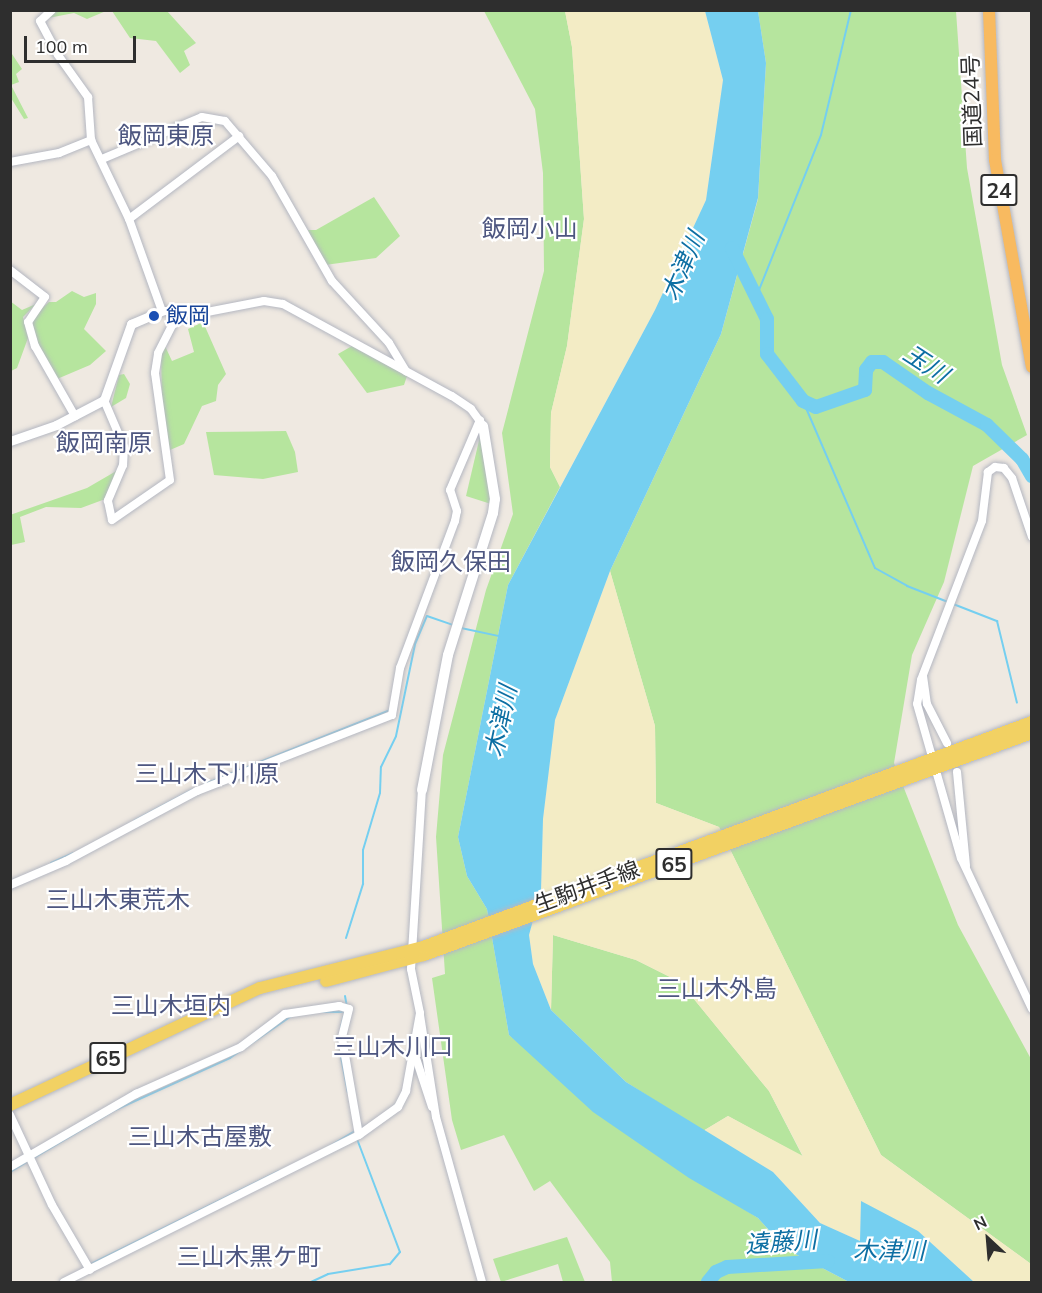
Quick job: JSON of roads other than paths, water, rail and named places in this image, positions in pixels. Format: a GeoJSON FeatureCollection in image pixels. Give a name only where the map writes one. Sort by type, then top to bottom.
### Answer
{"type":"FeatureCollection","features":[{"type":"Feature","properties":{"kind":"highway","name":"国道24号"},"geometry":{"type":"LineString","coordinates":[[989,10],[995,160],[1032,367]]}},
{"type":"Feature","properties":{"kind":"main road"},"geometry":{"type":"LineString","coordinates":[[422,790],[448,655],[493,513],[495,499],[482,423]]}},
{"type":"Feature","properties":{"kind":"main road","name":"生駒井手線"},"geometry":{"type":"LineString","coordinates":[[10,1105],[205,1011],[260,988],[418,953],[923,769],[1032,722]]}},
{"type":"Feature","properties":{"kind":"main road","name":"生駒井手線"},"geometry":{"type":"LineString","coordinates":[[935,764],[1032,733]]}},
{"type":"Feature","properties":{"kind":"street"},"geometry":{"type":"LineString","coordinates":[[52,10],[40,21],[58,55],[88,97],[91,140],[129,219],[162,311]]}},
{"type":"Feature","properties":{"kind":"street"},"geometry":{"type":"LineString","coordinates":[[102,159],[202,117],[222,118],[239,136],[286,199],[332,281],[389,343],[406,371]]}},
{"type":"Feature","properties":{"kind":"street"},"geometry":{"type":"LineString","coordinates":[[129,219],[239,136]]}},
{"type":"Feature","properties":{"kind":"street"},"geometry":{"type":"LineString","coordinates":[[10,162],[59,153],[91,140]]}},
{"type":"Feature","properties":{"kind":"street"},"geometry":{"type":"LineString","coordinates":[[10,270],[45,297],[28,322],[36,346],[75,416]]}},
{"type":"Feature","properties":{"kind":"street"},"geometry":{"type":"LineString","coordinates":[[10,441],[75,416],[104,400],[131,324],[162,311],[174,314],[264,301],[283,304],[467,405],[482,423],[450,490],[457,511],[455,521],[400,668],[392,715],[197,791],[66,861],[10,885]]}},
{"type":"Feature","properties":{"kind":"street"},"geometry":{"type":"LineString","coordinates":[[104,400],[124,447],[123,465],[108,501],[112,520],[170,480],[155,373],[158,353],[174,322],[174,314]]}},
{"type":"Feature","properties":{"kind":"street"},"geometry":{"type":"LineString","coordinates":[[1032,537],[1012,478],[1005,468],[995,467],[988,472],[982,521],[923,676],[917,704],[966,867],[1032,1009]]}},
{"type":"Feature","properties":{"kind":"street"},"geometry":{"type":"LineString","coordinates":[[923,676],[927,704],[947,743]]}},
{"type":"Feature","properties":{"kind":"street"},"geometry":{"type":"LineString","coordinates":[[957,772],[966,867]]}},
{"type":"Feature","properties":{"kind":"street"},"geometry":{"type":"LineString","coordinates":[[422,790],[418,953],[420,1013],[436,1117]]}},
{"type":"Feature","properties":{"kind":"street"},"geometry":{"type":"LineString","coordinates":[[10,1167],[136,1094],[241,1047],[285,1014],[339,1006],[348,1009],[342,1038],[359,1135]]}},
{"type":"Feature","properties":{"kind":"street"},"geometry":{"type":"LineString","coordinates":[[69,1281],[359,1135],[398,1107],[406,1091],[420,1013]]}},
{"type":"Feature","properties":{"kind":"street"},"geometry":{"type":"LineString","coordinates":[[414,1052],[436,1117],[482,1282]]}},
{"type":"Feature","properties":{"kind":"street"},"geometry":{"type":"LineString","coordinates":[[10,1114],[28,1157],[90,1270]]}},
{"type":"Feature","properties":{"kind":"water","name":"木津川"},"geometry":{"type":"Polygon","coordinates":[[[705,11],[758,11],[766,63],[758,198],[721,334],[610,571],[555,720],[543,819],[541,891],[529,935],[533,964],[551,1010],[626,1082],[773,1172],[820,1223],[860,1241],[861,1201],[918,1231],[974,1282],[849,1282],[786,1249],[758,1218],[689,1178],[593,1112],[509,1035],[487,909],[467,876],[458,837],[508,585],[655,310],[706,200],[723,80],[705,11]]]}},
{"type":"Feature","properties":{"kind":"waterway"},"geometry":{"type":"LineString","coordinates":[[757,295],[821,135],[851,10]]}},
{"type":"Feature","properties":{"kind":"waterway","name":"玉川"},"geometry":{"type":"LineString","coordinates":[[732,248],[767,319],[767,354],[803,401],[816,407],[865,390],[866,370],[872,362],[883,362],[928,393],[987,425],[1022,459],[1032,476]]}},
{"type":"Feature","properties":{"kind":"waterway"},"geometry":{"type":"LineString","coordinates":[[803,401],[875,568],[907,586],[997,621],[1017,703]]}},
{"type":"Feature","properties":{"kind":"waterway"},"geometry":{"type":"LineString","coordinates":[[346,938],[363,884],[363,850],[380,793],[381,767],[396,736],[415,644],[427,616],[453,625]]}},
{"type":"Feature","properties":{"kind":"waterway"},"geometry":{"type":"LineString","coordinates":[[461,628],[499,636]]}},
{"type":"Feature","properties":{"kind":"waterway"},"geometry":{"type":"LineString","coordinates":[[205,784],[390,710]]}},
{"type":"Feature","properties":{"kind":"waterway"},"geometry":{"type":"LineString","coordinates":[[134,821],[192,790]]}},
{"type":"Feature","properties":{"kind":"waterway"},"geometry":{"type":"LineString","coordinates":[[51,863],[73,853]]}},
{"type":"Feature","properties":{"kind":"waterway"},"geometry":{"type":"LineString","coordinates":[[345,996],[347,1007]]}},
{"type":"Feature","properties":{"kind":"waterway"},"geometry":{"type":"LineString","coordinates":[[320,1012],[345,1012]]}},
{"type":"Feature","properties":{"kind":"waterway"},"geometry":{"type":"LineString","coordinates":[[341,1027],[345,1012]]}},
{"type":"Feature","properties":{"kind":"waterway"},"geometry":{"type":"LineString","coordinates":[[10,1172],[115,1110],[230,1058],[291,1016]]}},
{"type":"Feature","properties":{"kind":"waterway"},"geometry":{"type":"LineString","coordinates":[[341,1057],[348,1092]]}},
{"type":"Feature","properties":{"kind":"waterway"},"geometry":{"type":"LineString","coordinates":[[330,1146],[355,1131]]}},
{"type":"Feature","properties":{"kind":"waterway"},"geometry":{"type":"LineString","coordinates":[[357,1139],[400,1252],[390,1264]]}},
{"type":"Feature","properties":{"kind":"waterway"},"geometry":{"type":"LineString","coordinates":[[91,1264],[279,1171]]}},
{"type":"Feature","properties":{"kind":"waterway","name":"遠藤川"},"geometry":{"type":"LineString","coordinates":[[708,1282],[716,1272],[727,1267],[828,1261]]}},
{"type":"Feature","properties":{"kind":"waterway"},"geometry":{"type":"LineString","coordinates":[[311,1282],[328,1274],[389,1264]]}},
{"type":"Feature","properties":{"kind":"place","name":"飯岡"},"geometry":{"type":"Point","coordinates":[154,316]}},
{"type":"Feature","properties":{"kind":"district","name":"飯岡東原"},"geometry":{"type":"Point","coordinates":[166,136]}},
{"type":"Feature","properties":{"kind":"district","name":"飯岡小山"},"geometry":{"type":"Point","coordinates":[530,229]}},
{"type":"Feature","properties":{"kind":"district","name":"飯岡南原"},"geometry":{"type":"Point","coordinates":[104,443]}},
{"type":"Feature","properties":{"kind":"district","name":"飯岡久保田"},"geometry":{"type":"Point","coordinates":[451,562]}},
{"type":"Feature","properties":{"kind":"district","name":"三山木下川原"},"geometry":{"type":"Point","coordinates":[207,774]}},
{"type":"Feature","properties":{"kind":"district","name":"三山木東荒木"},"geometry":{"type":"Point","coordinates":[118,900]}},
{"type":"Feature","properties":{"kind":"district","name":"三山木外島"},"geometry":{"type":"Point","coordinates":[717,989]}},
{"type":"Feature","properties":{"kind":"district","name":"三山木垣内"},"geometry":{"type":"Point","coordinates":[171,1006]}},
{"type":"Feature","properties":{"kind":"district","name":"三山木川口"},"geometry":{"type":"Point","coordinates":[393,1047]}},
{"type":"Feature","properties":{"kind":"district","name":"三山木古屋敷"},"geometry":{"type":"Point","coordinates":[200,1137]}},
{"type":"Feature","properties":{"kind":"district","name":"三山木黒ケ町"},"geometry":{"type":"Point","coordinates":[249,1257]}}]}
